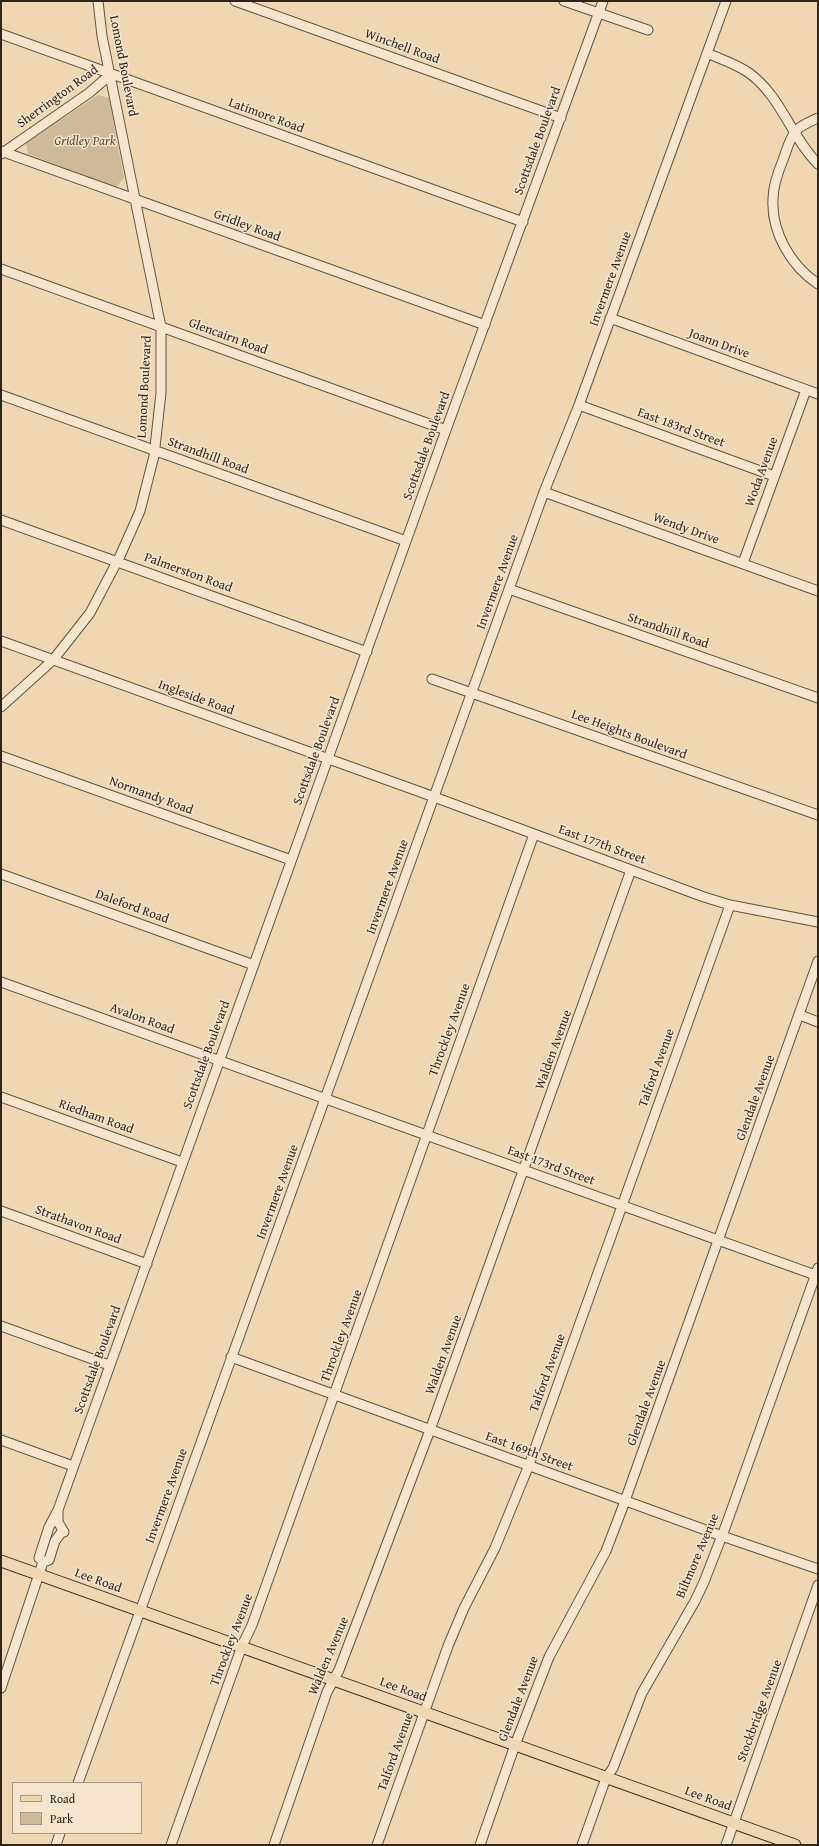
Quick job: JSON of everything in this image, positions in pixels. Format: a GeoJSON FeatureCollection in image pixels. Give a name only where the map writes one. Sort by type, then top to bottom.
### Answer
{"type":"FeatureCollection","features":[{"type":"Feature","properties":{"kind":"main road","name":"Lee Road"},"geometry":{"type":"LineString","coordinates":[[1,1561],[795,1845]]}},
{"type":"Feature","properties":{"kind":"street","name":"Lomond Boulevard"},"geometry":{"type":"LineString","coordinates":[[1,707],[53,660],[90,612],[116,563],[140,511],[155,450],[161,393],[161,327],[111,74],[102,36],[98,1]]}},
{"type":"Feature","properties":{"kind":"street","name":"Winchell Road"},"geometry":{"type":"LineString","coordinates":[[235,1],[561,118]]}},
{"type":"Feature","properties":{"kind":"street"},"geometry":{"type":"LineString","coordinates":[[564,1],[648,30]]}},
{"type":"Feature","properties":{"kind":"street","name":"Scottsdale Boulevard"},"geometry":{"type":"LineString","coordinates":[[43,1562],[39,1558],[49,1527],[58,1510],[446,430],[603,1]]}},
{"type":"Feature","properties":{"kind":"street","name":"Invermere Avenue"},"geometry":{"type":"LineString","coordinates":[[78,1782],[544,492],[580,405],[610,318],[726,1]]}},
{"type":"Feature","properties":{"kind":"street","name":"Latimore Road"},"geometry":{"type":"LineString","coordinates":[[1,34],[523,222]]}},
{"type":"Feature","properties":{"kind":"street"},"geometry":{"type":"LineString","coordinates":[[707,53],[749,72],[764,86],[810,156],[818,164]]}},
{"type":"Feature","properties":{"kind":"street","name":"Sherrington Road"},"geometry":{"type":"LineString","coordinates":[[2,153],[89,93],[111,74]]}},
{"type":"Feature","properties":{"kind":"street"},"geometry":{"type":"LineString","coordinates":[[818,118],[795,132],[777,177],[772,198],[775,218],[782,242],[793,259],[810,278],[818,284]]}},
{"type":"Feature","properties":{"kind":"street","name":"Gridley Road"},"geometry":{"type":"LineString","coordinates":[[2,153],[485,325]]}},
{"type":"Feature","properties":{"kind":"street","name":"Glencairn Road"},"geometry":{"type":"LineString","coordinates":[[1,269],[446,430]]}},
{"type":"Feature","properties":{"kind":"street","name":"Joann Drive"},"geometry":{"type":"LineString","coordinates":[[610,318],[818,394]]}},
{"type":"Feature","properties":{"kind":"street","name":"Woda Avenue"},"geometry":{"type":"LineString","coordinates":[[743,563],[806,390]]}},
{"type":"Feature","properties":{"kind":"street","name":"Strandhill Road"},"geometry":{"type":"LineString","coordinates":[[1,395],[406,541]]}},
{"type":"Feature","properties":{"kind":"street","name":"East 183rd Street"},"geometry":{"type":"LineString","coordinates":[[580,405],[774,476]]}},
{"type":"Feature","properties":{"kind":"street","name":"Wendy Drive"},"geometry":{"type":"LineString","coordinates":[[544,492],[818,591]]}},
{"type":"Feature","properties":{"kind":"street","name":"Palmerston Road"},"geometry":{"type":"LineString","coordinates":[[1,520],[116,563],[367,652]]}},
{"type":"Feature","properties":{"kind":"street","name":"Strandhill Road"},"geometry":{"type":"LineString","coordinates":[[509,590],[818,698]]}},
{"type":"Feature","properties":{"kind":"street","name":"Ingleside Road"},"geometry":{"type":"LineString","coordinates":[[1,641],[382,778]]}},
{"type":"Feature","properties":{"kind":"street","name":"Lee Heights Boulevard"},"geometry":{"type":"LineString","coordinates":[[432,679],[818,816]]}},
{"type":"Feature","properties":{"kind":"street","name":"Normandy Road"},"geometry":{"type":"LineString","coordinates":[[1,756],[291,860]]}},
{"type":"Feature","properties":{"kind":"street","name":"East 177th Street"},"geometry":{"type":"LineString","coordinates":[[382,778],[704,897],[730,905],[818,922]]}},
{"type":"Feature","properties":{"kind":"street","name":"Throckley Avenue"},"geometry":{"type":"LineString","coordinates":[[171,1845],[242,1646],[252,1625],[534,834]]}},
{"type":"Feature","properties":{"kind":"street","name":"Walden Avenue"},"geometry":{"type":"LineString","coordinates":[[274,1845],[327,1692],[339,1670],[430,1430],[631,870]]}},
{"type":"Feature","properties":{"kind":"street","name":"Daleford Road"},"geometry":{"type":"LineString","coordinates":[[1,874],[254,965]]}},
{"type":"Feature","properties":{"kind":"street","name":"Talford Avenue"},"geometry":{"type":"LineString","coordinates":[[377,1845],[448,1646],[464,1608],[495,1548],[529,1465],[730,905]]}},
{"type":"Feature","properties":{"kind":"street","name":"Glendale Avenue"},"geometry":{"type":"LineString","coordinates":[[480,1845],[515,1745],[549,1657],[606,1551],[626,1501],[818,961]]}},
{"type":"Feature","properties":{"kind":"street","name":"Avalon Road"},"geometry":{"type":"LineString","coordinates":[[1,982],[275,1081]]}},
{"type":"Feature","properties":{"kind":"street"},"geometry":{"type":"LineString","coordinates":[[800,1015],[818,1022]]}},
{"type":"Feature","properties":{"kind":"street","name":"East 173rd Street"},"geometry":{"type":"LineString","coordinates":[[275,1081],[718,1240],[817,1273]]}},
{"type":"Feature","properties":{"kind":"street","name":"Riedham Road"},"geometry":{"type":"LineString","coordinates":[[1,1097],[182,1162]]}},
{"type":"Feature","properties":{"kind":"street","name":"Strathavon Road"},"geometry":{"type":"LineString","coordinates":[[1,1211],[147,1264]]}},
{"type":"Feature","properties":{"kind":"street","name":"Biltmore Avenue"},"geometry":{"type":"LineString","coordinates":[[582,1845],[606,1778],[613,1768],[642,1693],[695,1601],[722,1536],[817,1273]]}},
{"type":"Feature","properties":{"kind":"street"},"geometry":{"type":"LineString","coordinates":[[1,1326],[110,1365]]}},
{"type":"Feature","properties":{"kind":"street","name":"East 169th Street"},"geometry":{"type":"LineString","coordinates":[[231,1358],[722,1536],[818,1569]]}},
{"type":"Feature","properties":{"kind":"street"},"geometry":{"type":"LineString","coordinates":[[1,1440],[73,1466]]}},
{"type":"Feature","properties":{"kind":"street","name":"Scottsdale Boulevard"},"geometry":{"type":"LineString","coordinates":[[43,1562],[49,1560],[55,1541],[61,1533],[64,1532],[58,1522],[58,1510]]}},
{"type":"Feature","properties":{"kind":"street","name":"Scottsdale Boulevard"},"geometry":{"type":"LineString","coordinates":[[1,1688],[4,1672],[43,1562]]}},
{"type":"Feature","properties":{"kind":"street","name":"Stockbridge Avenue"},"geometry":{"type":"LineString","coordinates":[[726,1845],[818,1585]]}},
{"type":"Feature","properties":{"kind":"street"},"geometry":{"type":"LineString","coordinates":[[56,1845],[60,1834]]}},
{"type":"Feature","properties":{"kind":"green space","name":"Gridley Park"},"geometry":{"type":"Polygon","coordinates":[[[98,95],[109,98],[124,178],[116,187],[28,154],[26,143],[98,95]]]}}]}
